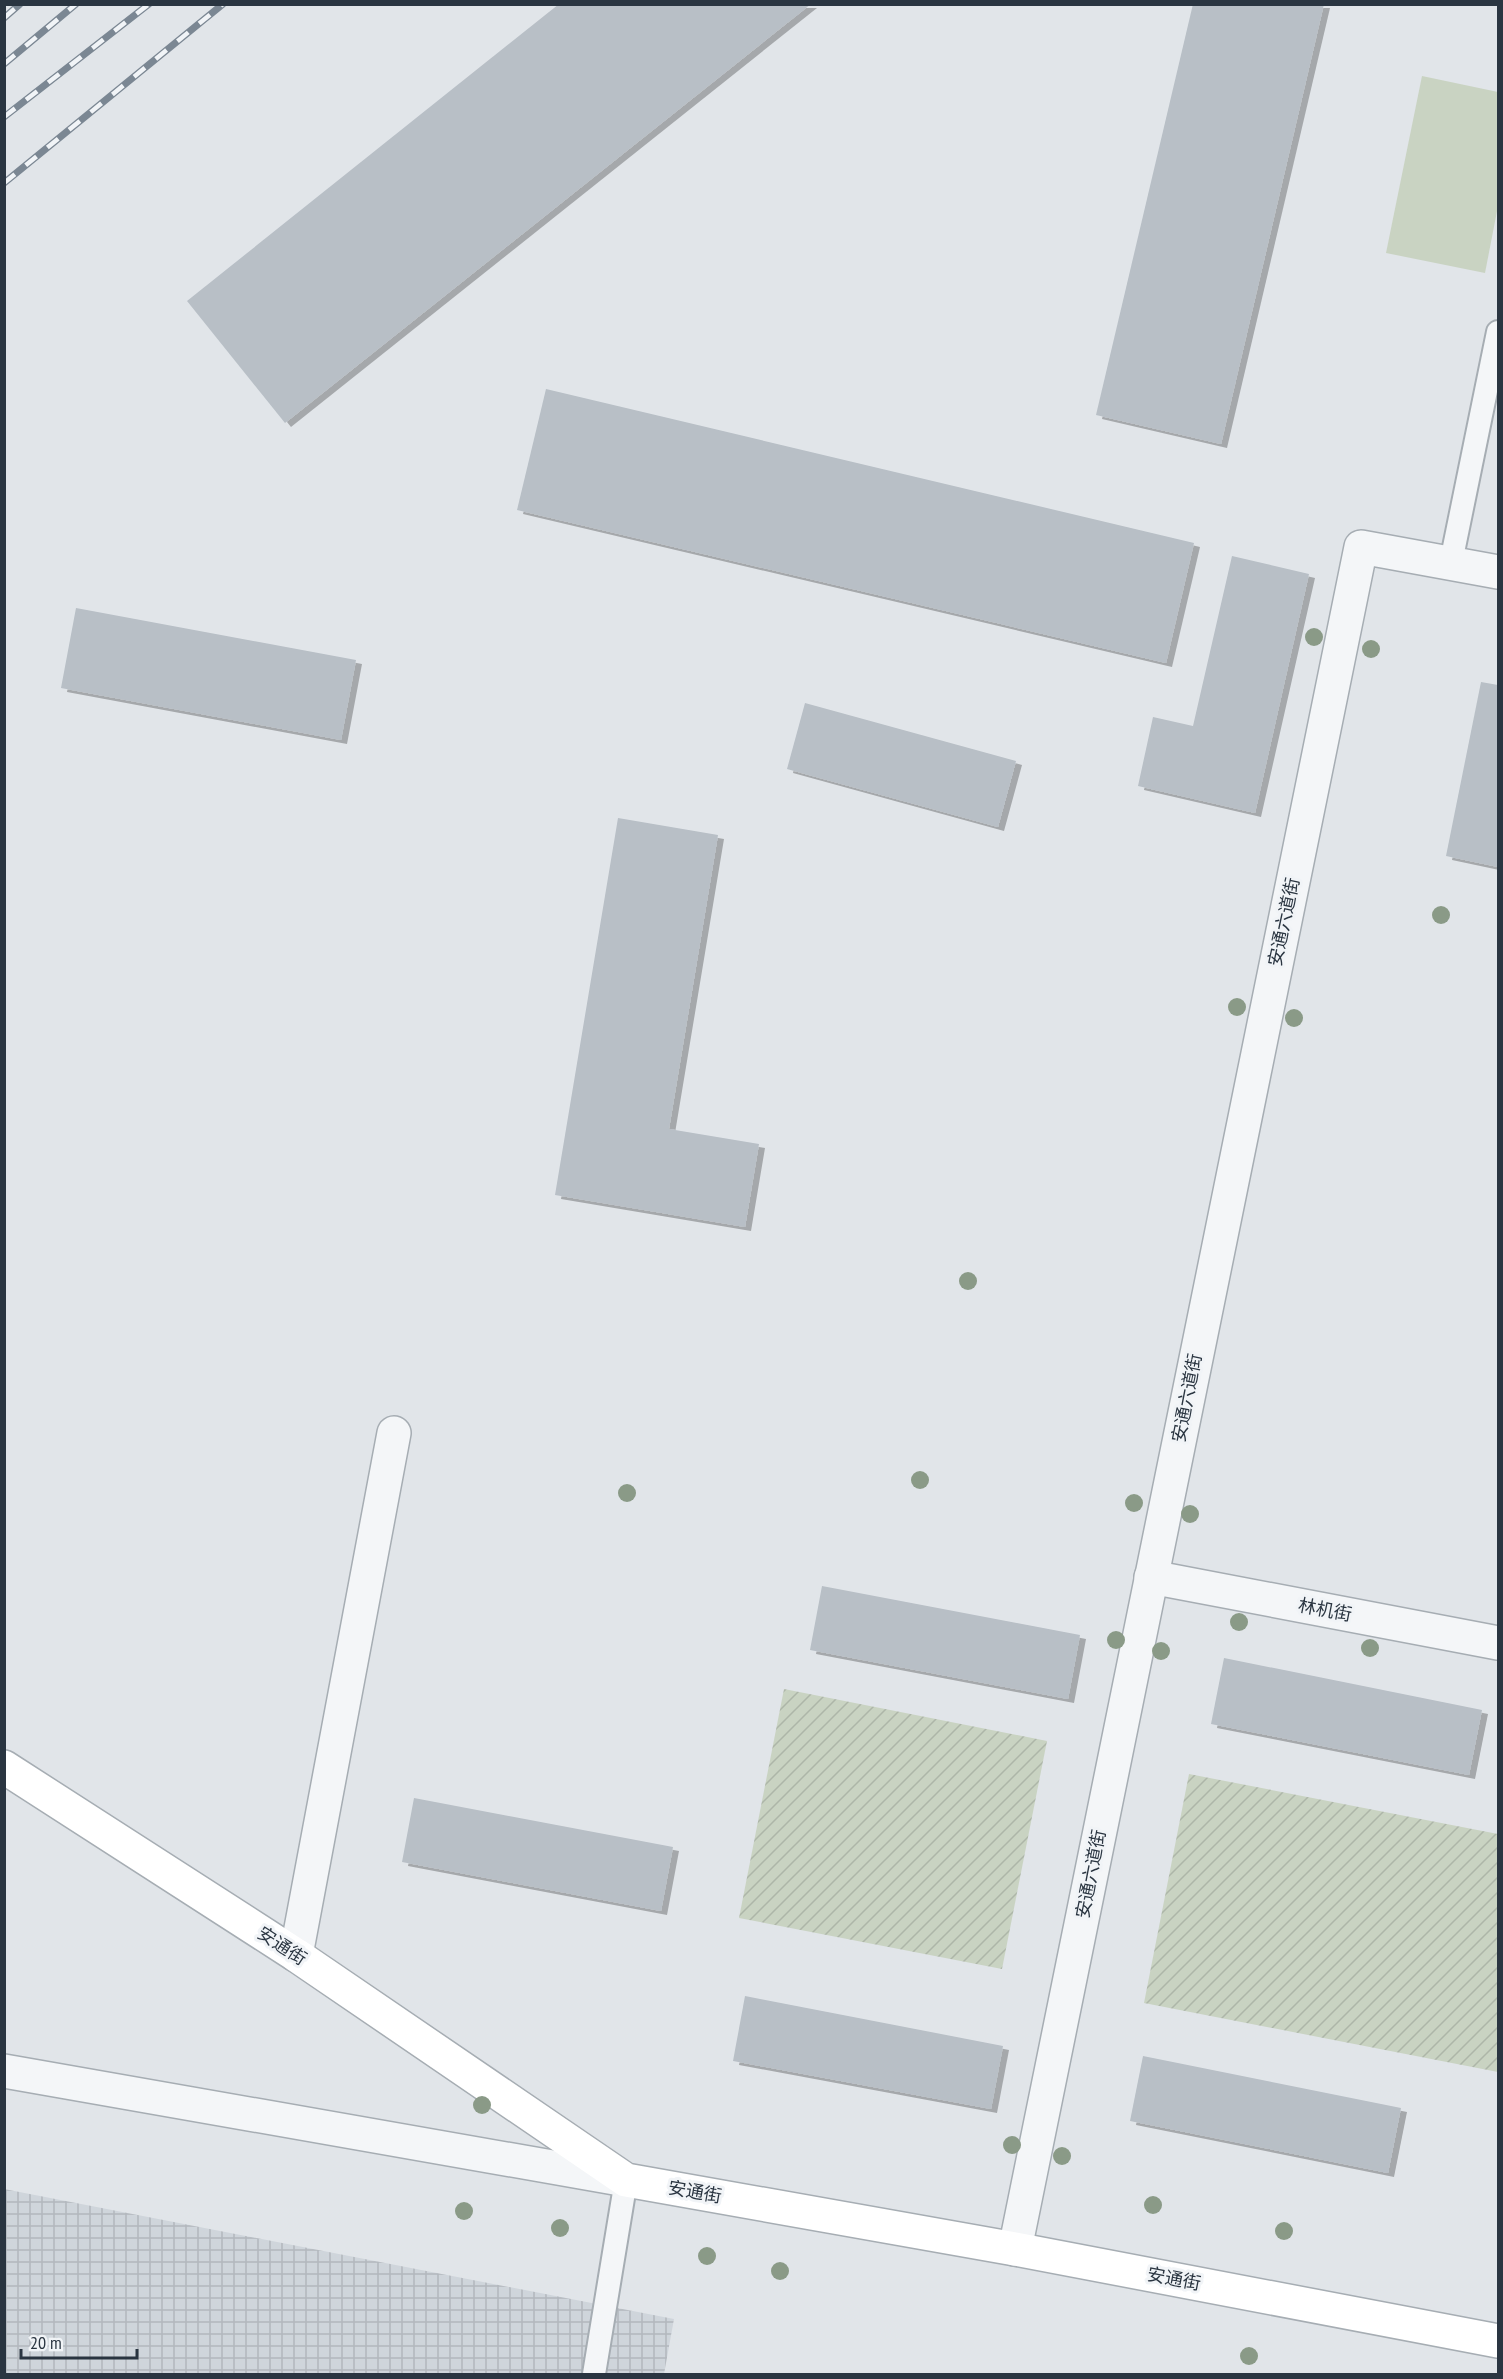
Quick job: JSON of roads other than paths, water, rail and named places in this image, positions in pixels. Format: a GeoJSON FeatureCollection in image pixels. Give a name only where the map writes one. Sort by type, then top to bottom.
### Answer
{"type":"FeatureCollection","features":[{"type":"Feature","properties":{"kind":"main road","name":"安通街"},"geometry":{"type":"LineString","coordinates":[[4,1767],[296,1955],[626,2180],[1015,2249],[1498,2341]]}},
{"type":"Feature","properties":{"kind":"street","name":"安通六道街"},"geometry":{"type":"LineString","coordinates":[[1015,2249],[1361,547],[1451,562]]}},
{"type":"Feature","properties":{"kind":"street"},"geometry":{"type":"LineString","coordinates":[[1451,562],[1498,572]]}},
{"type":"Feature","properties":{"kind":"street"},"geometry":{"type":"LineString","coordinates":[[296,1955],[394,1433]]}},
{"type":"Feature","properties":{"kind":"street","name":"林机街"},"geometry":{"type":"LineString","coordinates":[[1151,1577],[1498,1643]]}},
{"type":"Feature","properties":{"kind":"street"},"geometry":{"type":"LineString","coordinates":[[4,2071],[626,2180]]}},
{"type":"Feature","properties":{"kind":"lane"},"geometry":{"type":"LineString","coordinates":[[1451,562],[1498,339]]}},
{"type":"Feature","properties":{"kind":"lane"},"geometry":{"type":"LineString","coordinates":[[594,2374],[626,2180]]}},
{"type":"Feature","properties":{"kind":"railway"},"geometry":{"type":"LineString","coordinates":[[4,18],[20,4]]}},
{"type":"Feature","properties":{"kind":"railway"},"geometry":{"type":"LineString","coordinates":[[4,64],[76,4]]}},
{"type":"Feature","properties":{"kind":"railway"},"geometry":{"type":"LineString","coordinates":[[4,117],[149,4]]}},
{"type":"Feature","properties":{"kind":"railway"},"geometry":{"type":"LineString","coordinates":[[4,183],[223,4]]}}]}
